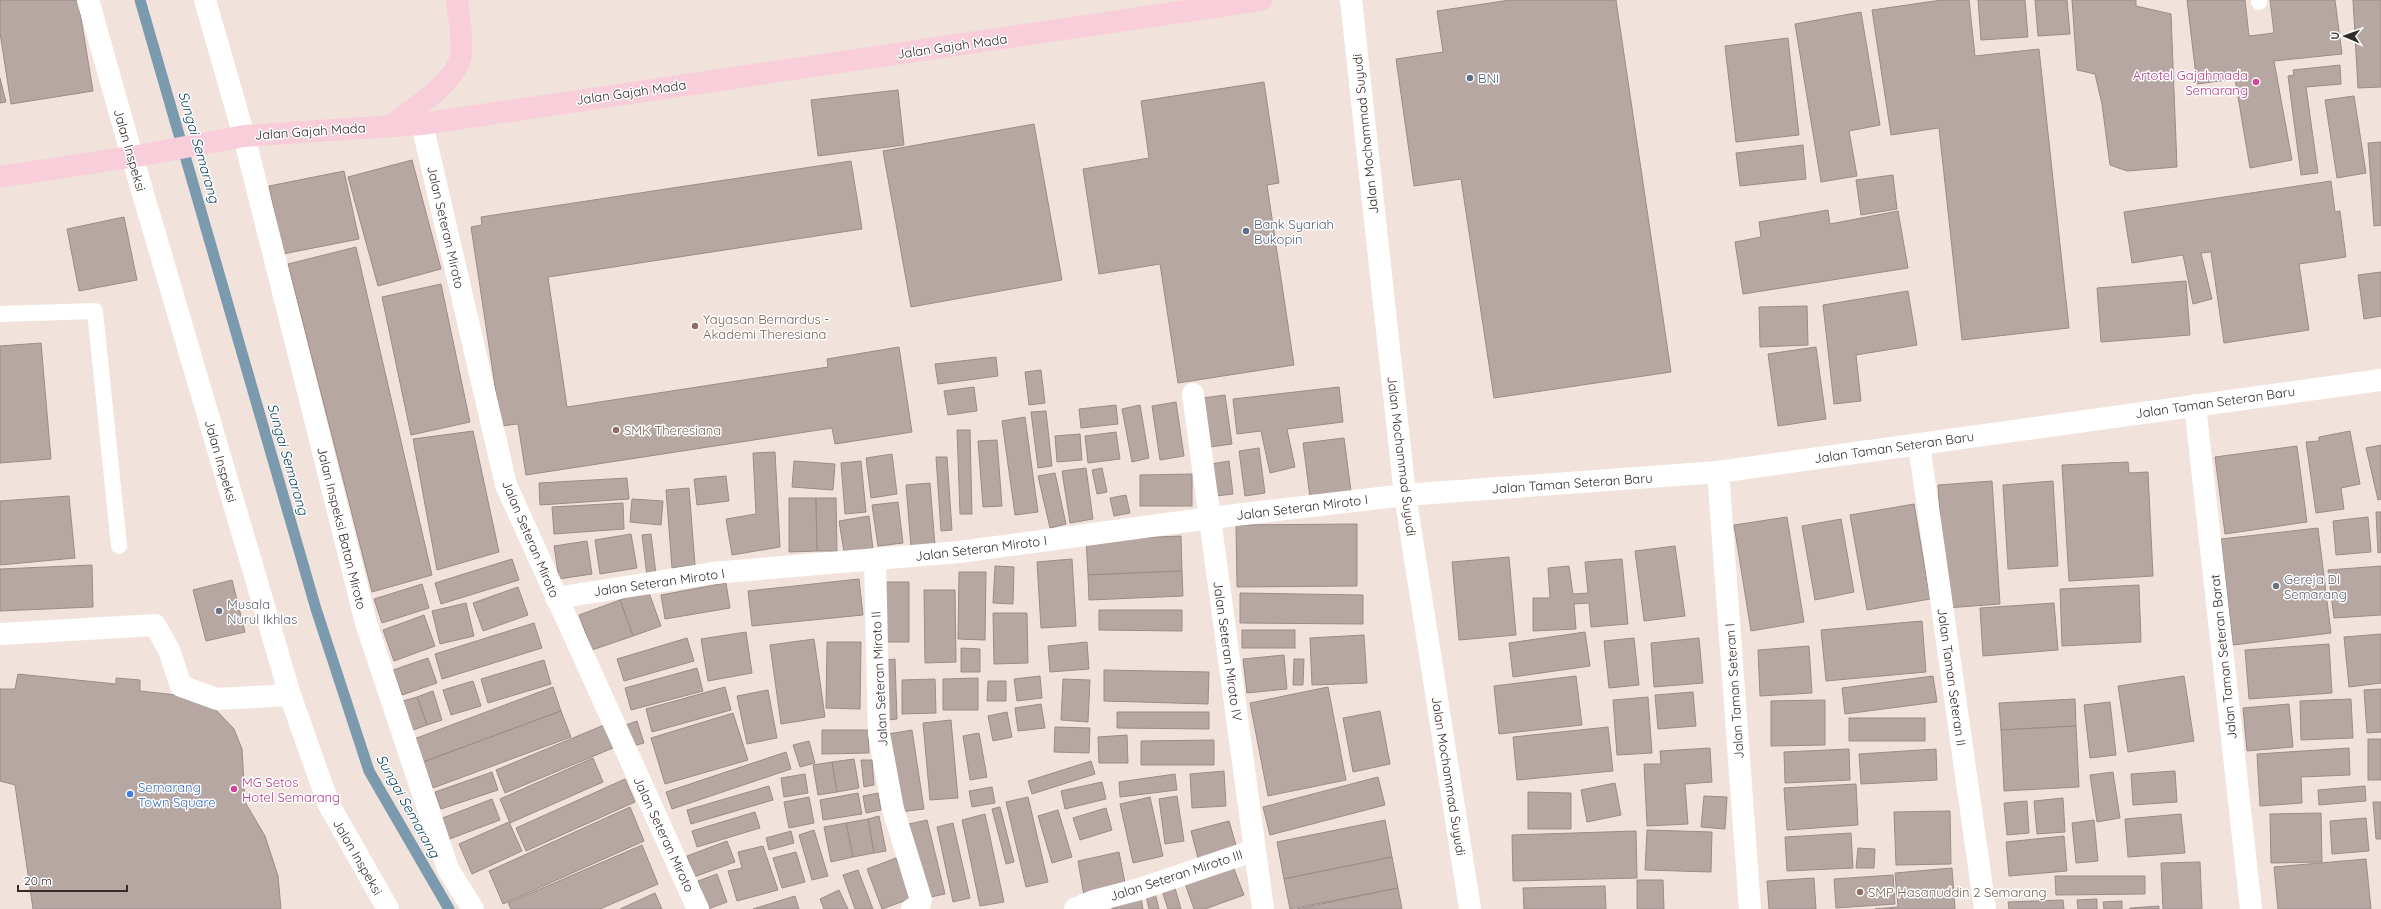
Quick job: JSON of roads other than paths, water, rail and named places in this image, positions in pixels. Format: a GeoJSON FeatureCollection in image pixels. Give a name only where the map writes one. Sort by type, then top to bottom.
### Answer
{"type":"FeatureCollection","features":[{"type":"Feature","properties":{"kind":"main road"},"geometry":{"type":"LineString","coordinates":[[391,126],[441,86],[456,70],[461,56],[457,0]]}},
{"type":"Feature","properties":{"kind":"main road","name":"Jalan Gajah Mada"},"geometry":{"type":"LineString","coordinates":[[0,177],[137,155],[241,136],[422,124],[1212,4],[1261,0]]}},
{"type":"Feature","properties":{"kind":"street","name":"Jalan Inspeksi"},"geometry":{"type":"LineString","coordinates":[[88,0],[137,155],[290,695],[329,805],[388,909]]}},
{"type":"Feature","properties":{"kind":"street","name":"Jalan Inspeksi Batan Miroto"},"geometry":{"type":"LineString","coordinates":[[206,0],[366,623],[448,869],[473,909]]}},
{"type":"Feature","properties":{"kind":"street","name":"Jalan Mochammad Suyudi"},"geometry":{"type":"LineString","coordinates":[[1351,0],[1405,495],[1470,909]]}},
{"type":"Feature","properties":{"kind":"street","name":"Jalan Seteran Miroto"},"geometry":{"type":"LineString","coordinates":[[422,124],[506,486],[698,909]]}},
{"type":"Feature","properties":{"kind":"street","name":"Jalan Taman Seteran Baru"},"geometry":{"type":"LineString","coordinates":[[1405,495],[1718,472],[2381,380]]}},
{"type":"Feature","properties":{"kind":"street","name":"Jalan Seteran Miroto IV"},"geometry":{"type":"LineString","coordinates":[[1193,394],[1263,909]]}},
{"type":"Feature","properties":{"kind":"street","name":"Jalan Taman Seteran Barat"},"geometry":{"type":"LineString","coordinates":[[2195,405],[2251,909]]}},
{"type":"Feature","properties":{"kind":"street","name":"Jalan Taman Seteran II"},"geometry":{"type":"LineString","coordinates":[[1920,444],[1985,909]]}},
{"type":"Feature","properties":{"kind":"street","name":"Jalan Taman Seteran I"},"geometry":{"type":"LineString","coordinates":[[1718,472],[1750,909]]}},
{"type":"Feature","properties":{"kind":"street","name":"Jalan Seteran Miroto I"},"geometry":{"type":"LineString","coordinates":[[556,598],[714,573],[960,552],[1210,518],[1405,495]]}},
{"type":"Feature","properties":{"kind":"street","name":"Jalan Seteran Miroto II"},"geometry":{"type":"LineString","coordinates":[[875,560],[879,734],[893,809],[921,900],[919,905],[912,909]]}},
{"type":"Feature","properties":{"kind":"street"},"geometry":{"type":"LineString","coordinates":[[0,634],[155,625],[169,650],[182,686],[217,699],[290,695]]}},
{"type":"Feature","properties":{"kind":"street","name":"Jalan Seteran Miroto III"},"geometry":{"type":"LineString","coordinates":[[1075,909],[1094,900],[1140,889],[1255,850]]}},
{"type":"Feature","properties":{"kind":"lane"},"geometry":{"type":"LineString","coordinates":[[0,314],[95,311],[119,546]]}},
{"type":"Feature","properties":{"kind":"waterway","name":"Sungai Semarang"},"geometry":{"type":"LineString","coordinates":[[140,0],[316,609],[369,771],[449,909]]}},
{"type":"Feature","properties":{"kind":"place","name":"BNI"},"geometry":{"type":"Point","coordinates":[1470,78]}},
{"type":"Feature","properties":{"kind":"place","name":"Artotel Gajahmada Semarang"},"geometry":{"type":"Point","coordinates":[2256,82]}},
{"type":"Feature","properties":{"kind":"place","name":"Bank Syariah Bukopin"},"geometry":{"type":"Point","coordinates":[1246,231]}},
{"type":"Feature","properties":{"kind":"place","name":"Yayasan Bernardus - Akademi Theresiana"},"geometry":{"type":"Point","coordinates":[695,326]}},
{"type":"Feature","properties":{"kind":"place","name":"SMK Theresiana"},"geometry":{"type":"Point","coordinates":[616,430]}},
{"type":"Feature","properties":{"kind":"place","name":"Gereja DI Semarang"},"geometry":{"type":"Point","coordinates":[2276,586]}},
{"type":"Feature","properties":{"kind":"place","name":"Musala Nurul Ikhlas"},"geometry":{"type":"Point","coordinates":[219,611]}},
{"type":"Feature","properties":{"kind":"place","name":"MG Setos Hotel Semarang"},"geometry":{"type":"Point","coordinates":[234,789]}},
{"type":"Feature","properties":{"kind":"place","name":"Semarang Town Square"},"geometry":{"type":"Point","coordinates":[130,794]}},
{"type":"Feature","properties":{"kind":"place","name":"SMP Hasanuddin 2 Semarang"},"geometry":{"type":"Point","coordinates":[1860,892]}}]}
